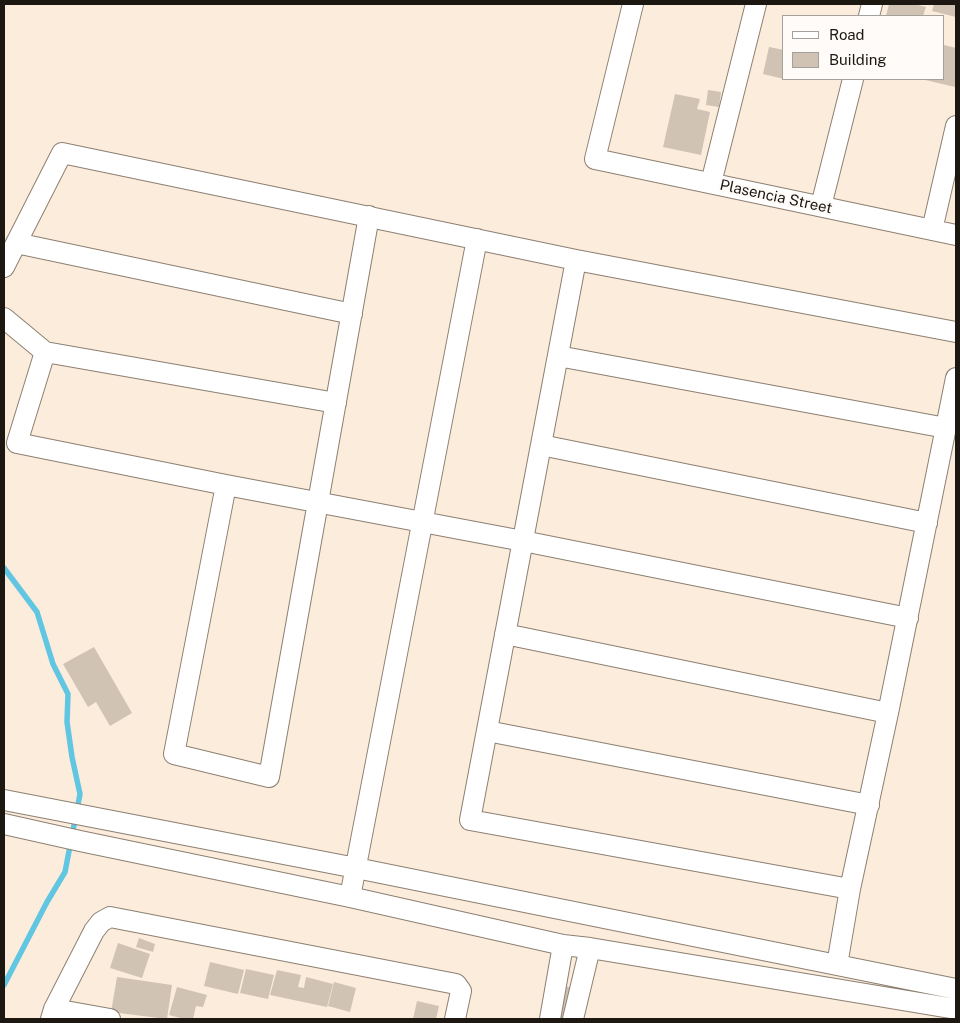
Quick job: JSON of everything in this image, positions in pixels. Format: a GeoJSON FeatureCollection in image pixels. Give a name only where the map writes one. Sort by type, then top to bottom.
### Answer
{"type":"FeatureCollection","features":[{"type":"Feature","properties":{"kind":"street","name":"Plasencia Street"},"geometry":{"type":"LineString","coordinates":[[633,4],[595,159],[956,235]]}},
{"type":"Feature","properties":{"kind":"street"},"geometry":{"type":"LineString","coordinates":[[710,183],[756,4]]}},
{"type":"Feature","properties":{"kind":"street"},"geometry":{"type":"LineString","coordinates":[[821,206],[853,80]]}},
{"type":"Feature","properties":{"kind":"street"},"geometry":{"type":"LineString","coordinates":[[932,230],[956,126]]}},
{"type":"Feature","properties":{"kind":"street"},"geometry":{"type":"LineString","coordinates":[[4,267],[62,153],[576,260],[956,332]]}},
{"type":"Feature","properties":{"kind":"street"},"geometry":{"type":"LineString","coordinates":[[226,485],[174,754],[269,777],[369,216]]}},
{"type":"Feature","properties":{"kind":"street"},"geometry":{"type":"LineString","coordinates":[[350,897],[477,239]]}},
{"type":"Feature","properties":{"kind":"street"},"geometry":{"type":"LineString","coordinates":[[16,243],[352,314]]}},
{"type":"Feature","properties":{"kind":"street"},"geometry":{"type":"LineString","coordinates":[[576,260],[470,820],[850,890]]}},
{"type":"Feature","properties":{"kind":"street"},"geometry":{"type":"LineString","coordinates":[[4,318],[45,352],[336,403]]}},
{"type":"Feature","properties":{"kind":"street"},"geometry":{"type":"LineString","coordinates":[[45,352],[17,443],[226,485],[523,540],[908,618]]}},
{"type":"Feature","properties":{"kind":"street"},"geometry":{"type":"LineString","coordinates":[[558,356],[946,428]]}},
{"type":"Feature","properties":{"kind":"street"},"geometry":{"type":"LineString","coordinates":[[837,965],[850,890],[908,618],[956,378]]}},
{"type":"Feature","properties":{"kind":"street"},"geometry":{"type":"LineString","coordinates":[[541,445],[927,523]]}},
{"type":"Feature","properties":{"kind":"street"},"geometry":{"type":"LineString","coordinates":[[505,634],[888,713]]}},
{"type":"Feature","properties":{"kind":"street"},"geometry":{"type":"LineString","coordinates":[[487,730],[869,805]]}},
{"type":"Feature","properties":{"kind":"street"},"geometry":{"type":"LineString","coordinates":[[4,800],[356,868],[956,989]]}},
{"type":"Feature","properties":{"kind":"street"},"geometry":{"type":"LineString","coordinates":[[4,824],[148,856],[350,897],[563,945],[956,1009]]}},
{"type":"Feature","properties":{"kind":"street"},"geometry":{"type":"LineString","coordinates":[[148,856],[155,829]]}},
{"type":"Feature","properties":{"kind":"street"},"geometry":{"type":"LineString","coordinates":[[110,1019],[53,1014],[94,931],[101,922],[110,917],[456,984],[461,991],[455,1019]]}},
{"type":"Feature","properties":{"kind":"street"},"geometry":{"type":"LineString","coordinates":[[550,1019],[563,945]]}},
{"type":"Feature","properties":{"kind":"street"},"geometry":{"type":"LineString","coordinates":[[573,1019],[590,948]]}},
{"type":"Feature","properties":{"kind":"building"},"geometry":{"type":"Polygon","coordinates":[[[889,4],[914,4],[926,7],[923,15],[886,15],[889,4]]]}},
{"type":"Feature","properties":{"kind":"building"},"geometry":{"type":"Polygon","coordinates":[[[934,4],[956,4],[956,17],[932,11],[934,4]]]}},
{"type":"Feature","properties":{"kind":"building"},"geometry":{"type":"Polygon","coordinates":[[[945,45],[956,48],[955,87],[925,80],[945,80],[945,45]]]}},
{"type":"Feature","properties":{"kind":"building"},"geometry":{"type":"Polygon","coordinates":[[[769,47],[782,50],[782,79],[763,74],[769,47]]]}},
{"type":"Feature","properties":{"kind":"building"},"geometry":{"type":"Polygon","coordinates":[[[708,90],[721,92],[719,107],[706,105],[708,90]]]}},
{"type":"Feature","properties":{"kind":"building"},"geometry":{"type":"Polygon","coordinates":[[[675,94],[700,99],[697,109],[710,112],[701,155],[663,147],[675,94]]]}},
{"type":"Feature","properties":{"kind":"building"},"geometry":{"type":"Polygon","coordinates":[[[94,647],[132,713],[110,726],[96,702],[88,707],[63,664],[94,647]]]}},
{"type":"Feature","properties":{"kind":"building"},"geometry":{"type":"Polygon","coordinates":[[[139,938],[155,944],[153,952],[136,947],[139,938]]]}},
{"type":"Feature","properties":{"kind":"building"},"geometry":{"type":"Polygon","coordinates":[[[118,943],[150,954],[142,978],[110,968],[118,943]]]}},
{"type":"Feature","properties":{"kind":"building"},"geometry":{"type":"Polygon","coordinates":[[[210,962],[244,970],[238,994],[204,986],[210,962]]]}},
{"type":"Feature","properties":{"kind":"building"},"geometry":{"type":"Polygon","coordinates":[[[246,969],[274,975],[268,999],[240,993],[246,969]]]}},
{"type":"Feature","properties":{"kind":"building"},"geometry":{"type":"Polygon","coordinates":[[[277,970],[301,975],[298,987],[304,988],[306,977],[333,984],[327,1007],[270,995],[277,970]]]}},
{"type":"Feature","properties":{"kind":"building"},"geometry":{"type":"Polygon","coordinates":[[[117,977],[172,985],[167,1019],[111,1012],[117,977]]]}},
{"type":"Feature","properties":{"kind":"building"},"geometry":{"type":"Polygon","coordinates":[[[334,982],[356,988],[350,1012],[328,1006],[334,982]]]}},
{"type":"Feature","properties":{"kind":"building"},"geometry":{"type":"Polygon","coordinates":[[[560,985],[577,989],[571,1019],[553,1019],[560,985]]]}},
{"type":"Feature","properties":{"kind":"building"},"geometry":{"type":"Polygon","coordinates":[[[177,987],[207,995],[203,1007],[196,1006],[193,1019],[169,1015],[177,987]]]}},
{"type":"Feature","properties":{"kind":"building"},"geometry":{"type":"Polygon","coordinates":[[[417,1001],[439,1006],[436,1019],[413,1019],[417,1001]]]}},
{"type":"Feature","properties":{"kind":"waterway"},"geometry":{"type":"LineString","coordinates":[[4,568],[37,612],[53,664],[68,694],[67,722],[80,794],[65,872],[47,902],[4,985]]}}]}
